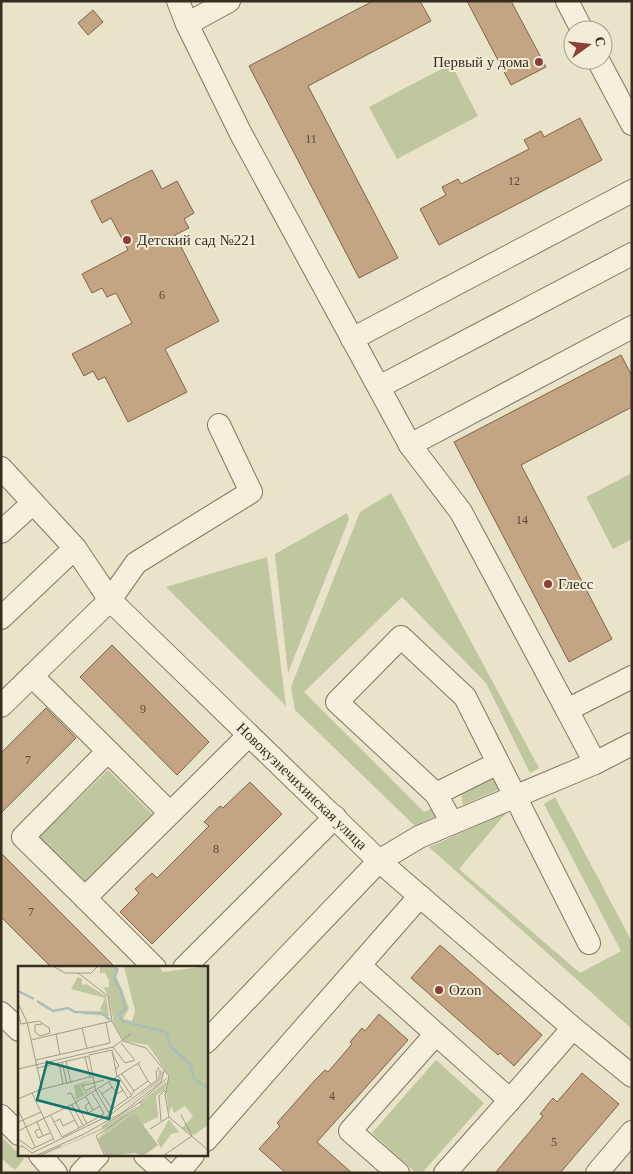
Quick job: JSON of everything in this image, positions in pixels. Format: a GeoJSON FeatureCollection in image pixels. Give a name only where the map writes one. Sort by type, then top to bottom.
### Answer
{"type":"FeatureCollection","features":[{"type":"Feature","properties":{"kind":"street"},"geometry":{"type":"LineString","coordinates":[[178,1],[187,24],[240,132],[410,445],[460,512],[595,763]]}},
{"type":"Feature","properties":{"kind":"street"},"geometry":{"type":"LineString","coordinates":[[187,24],[229,1]]}},
{"type":"Feature","properties":{"kind":"street"},"geometry":{"type":"LineString","coordinates":[[567,1],[577,20]]}},
{"type":"Feature","properties":{"kind":"street"},"geometry":{"type":"LineString","coordinates":[[603,70],[632,124]]}},
{"type":"Feature","properties":{"kind":"street"},"geometry":{"type":"LineString","coordinates":[[352,339],[632,191]]}},
{"type":"Feature","properties":{"kind":"street"},"geometry":{"type":"LineString","coordinates":[[379,387],[632,254]]}},
{"type":"Feature","properties":{"kind":"street"},"geometry":{"type":"LineString","coordinates":[[410,445],[632,327]]}},
{"type":"Feature","properties":{"kind":"street"},"geometry":{"type":"LineString","coordinates":[[1,706],[110,600],[136,564],[251,492],[219,425]]}},
{"type":"Feature","properties":{"kind":"street","name":"Новокузнечихинская улица"},"geometry":{"type":"LineString","coordinates":[[1,468],[75,548],[110,600],[249,736],[379,861],[573,1028],[632,1076]]}},
{"type":"Feature","properties":{"kind":"street"},"geometry":{"type":"LineString","coordinates":[[1,532],[33,503]]}},
{"type":"Feature","properties":{"kind":"street"},"geometry":{"type":"LineString","coordinates":[[1,618],[75,548]]}},
{"type":"Feature","properties":{"kind":"street"},"geometry":{"type":"LineString","coordinates":[[452,823],[436,794],[337,702],[401,637],[465,697],[589,943]]}},
{"type":"Feature","properties":{"kind":"street"},"geometry":{"type":"LineString","coordinates":[[32,676],[170,813]]}},
{"type":"Feature","properties":{"kind":"street"},"geometry":{"type":"LineString","coordinates":[[567,710],[632,677]]}},
{"type":"Feature","properties":{"kind":"street"},"geometry":{"type":"LineString","coordinates":[[85,898],[249,736]]}},
{"type":"Feature","properties":{"kind":"street"},"geometry":{"type":"LineString","coordinates":[[208,1040],[379,861],[419,837],[595,763],[632,744]]}},
{"type":"Feature","properties":{"kind":"street"},"geometry":{"type":"LineString","coordinates":[[108,751],[23,837],[152,966]]}},
{"type":"Feature","properties":{"kind":"street"},"geometry":{"type":"LineString","coordinates":[[436,794],[498,763]]}},
{"type":"Feature","properties":{"kind":"street"},"geometry":{"type":"LineString","coordinates":[[186,966],[335,817]]}},
{"type":"Feature","properties":{"kind":"street"},"geometry":{"type":"LineString","coordinates":[[208,1138],[420,896]]}},
{"type":"Feature","properties":{"kind":"street"},"geometry":{"type":"LineString","coordinates":[[360,966],[510,1100]]}},
{"type":"Feature","properties":{"kind":"street"},"geometry":{"type":"LineString","coordinates":[[1,1012],[18,1029]]}},
{"type":"Feature","properties":{"kind":"street"},"geometry":{"type":"LineString","coordinates":[[445,1173],[573,1028]]}},
{"type":"Feature","properties":{"kind":"street"},"geometry":{"type":"LineString","coordinates":[[398,1173],[350,1131],[436,1034]]}},
{"type":"Feature","properties":{"kind":"street"},"geometry":{"type":"LineString","coordinates":[[1,1116],[18,1133]]}},
{"type":"Feature","properties":{"kind":"street"},"geometry":{"type":"LineString","coordinates":[[597,1173],[632,1132]]}},
{"type":"Feature","properties":{"kind":"street"},"geometry":{"type":"LineString","coordinates":[[41,1156],[56,1173]]}},
{"type":"Feature","properties":{"kind":"street"},"geometry":{"type":"LineString","coordinates":[[81,1173],[97,1156]]}},
{"type":"Feature","properties":{"kind":"street"},"geometry":{"type":"LineString","coordinates":[[146,1156],[165,1173]]}},
{"type":"Feature","properties":{"kind":"street"},"geometry":{"type":"LineString","coordinates":[[178,1173],[192,1156]]}},
{"type":"Feature","properties":{"kind":"green space"},"geometry":{"type":"Polygon","coordinates":[[[451,64],[478,116],[397,159],[369,107],[451,64]]]}},
{"type":"Feature","properties":{"kind":"green space"},"geometry":{"type":"Polygon","coordinates":[[[632,473],[632,539],[613,549],[586,497],[632,473]]]}},
{"type":"Feature","properties":{"kind":"green space"},"geometry":{"type":"Polygon","coordinates":[[[391,493],[539,768],[530,773],[486,683],[402,597],[304,692],[424,812],[436,807],[441,814],[415,826],[295,710],[291,687],[360,512],[391,493]]]}},
{"type":"Feature","properties":{"kind":"green space"},"geometry":{"type":"Polygon","coordinates":[[[347,513],[349,519],[288,673],[275,554],[347,513]]]}},
{"type":"Feature","properties":{"kind":"green space"},"geometry":{"type":"Polygon","coordinates":[[[267,557],[286,706],[166,587],[267,557]]]}},
{"type":"Feature","properties":{"kind":"green space"},"geometry":{"type":"Polygon","coordinates":[[[108,770],[153,815],[83,884],[38,838],[108,770]]]}},
{"type":"Feature","properties":{"kind":"green space"},"geometry":{"type":"Polygon","coordinates":[[[500,775],[507,786],[463,805],[461,794],[500,775]]]}},
{"type":"Feature","properties":{"kind":"green space"},"geometry":{"type":"Polygon","coordinates":[[[555,797],[632,942],[632,1029],[429,847],[506,813],[459,869],[580,973],[621,951],[544,804],[555,797]]]}},
{"type":"Feature","properties":{"kind":"green space"},"geometry":{"type":"Polygon","coordinates":[[[436,1060],[484,1103],[422,1173],[416,1173],[372,1133],[436,1060]]]}},
{"type":"Feature","properties":{"kind":"green space"},"geometry":{"type":"Polygon","coordinates":[[[1,1136],[18,1153],[18,1156],[24,1159],[15,1170],[1,1158],[1,1136]]]}},
{"type":"Feature","properties":{"kind":"building"},"geometry":{"type":"Polygon","coordinates":[[[373,1],[420,1],[431,21],[308,86],[398,258],[359,278],[249,66],[373,1]]]}},
{"type":"Feature","properties":{"kind":"building"},"geometry":{"type":"Polygon","coordinates":[[[467,1],[511,1],[546,67],[511,85],[467,1]]]}},
{"type":"Feature","properties":{"kind":"building"},"geometry":{"type":"Polygon","coordinates":[[[93,10],[103,22],[88,35],[78,23],[93,10]]]}},
{"type":"Feature","properties":{"kind":"building"},"geometry":{"type":"Polygon","coordinates":[[[580,118],[602,160],[439,245],[420,209],[446,195],[442,187],[458,179],[461,184],[529,149],[524,140],[541,131],[544,137],[580,118]]]}},
{"type":"Feature","properties":{"kind":"building"},"geometry":{"type":"Polygon","coordinates":[[[152,170],[162,189],[177,181],[194,213],[184,219],[189,228],[175,235],[219,321],[165,349],[187,392],[128,422],[105,377],[98,380],[93,371],[84,376],[72,354],[132,323],[116,293],[107,297],[102,288],[92,293],[82,274],[128,250],[111,218],[102,223],[91,201],[152,170]]]}},
{"type":"Feature","properties":{"kind":"building"},"geometry":{"type":"Polygon","coordinates":[[[621,355],[632,376],[632,407],[521,465],[612,639],[569,662],[454,442],[621,355]]]}},
{"type":"Feature","properties":{"kind":"building"},"geometry":{"type":"Polygon","coordinates":[[[112,645],[209,742],[177,775],[80,677],[112,645]]]}},
{"type":"Feature","properties":{"kind":"building"},"geometry":{"type":"Polygon","coordinates":[[[46,708],[76,738],[1,813],[1,753],[46,708]]]}},
{"type":"Feature","properties":{"kind":"building"},"geometry":{"type":"Polygon","coordinates":[[[250,782],[282,814],[152,944],[120,912],[139,893],[135,889],[152,873],[157,878],[209,826],[204,822],[220,806],[223,808],[250,782]]]}},
{"type":"Feature","properties":{"kind":"building"},"geometry":{"type":"Polygon","coordinates":[[[1,853],[114,966],[50,966],[1,917],[1,853]]]}},
{"type":"Feature","properties":{"kind":"building"},"geometry":{"type":"Polygon","coordinates":[[[440,945],[542,1035],[514,1066],[500,1053],[498,1055],[411,978],[440,945]]]}},
{"type":"Feature","properties":{"kind":"building"},"geometry":{"type":"Polygon","coordinates":[[[379,1014],[408,1040],[317,1142],[352,1173],[286,1173],[259,1149],[280,1126],[277,1123],[316,1079],[325,1070],[328,1072],[352,1044],[350,1042],[362,1028],[365,1031],[379,1014]]]}},
{"type":"Feature","properties":{"kind":"building"},"geometry":{"type":"Polygon","coordinates":[[[582,1073],[619,1104],[560,1173],[495,1173],[543,1116],[540,1114],[553,1098],[557,1102],[582,1073]]]}},
{"type":"Feature","properties":{"kind":"place","name":"Первый у дома"},"geometry":{"type":"Point","coordinates":[539,62]}},
{"type":"Feature","properties":{"kind":"place","name":"Детский сад №221"},"geometry":{"type":"Point","coordinates":[127,240]}},
{"type":"Feature","properties":{"kind":"place","name":"Глесс"},"geometry":{"type":"Point","coordinates":[548,584]}},
{"type":"Feature","properties":{"kind":"place","name":"Ozon"},"geometry":{"type":"Point","coordinates":[439,990]}}]}
